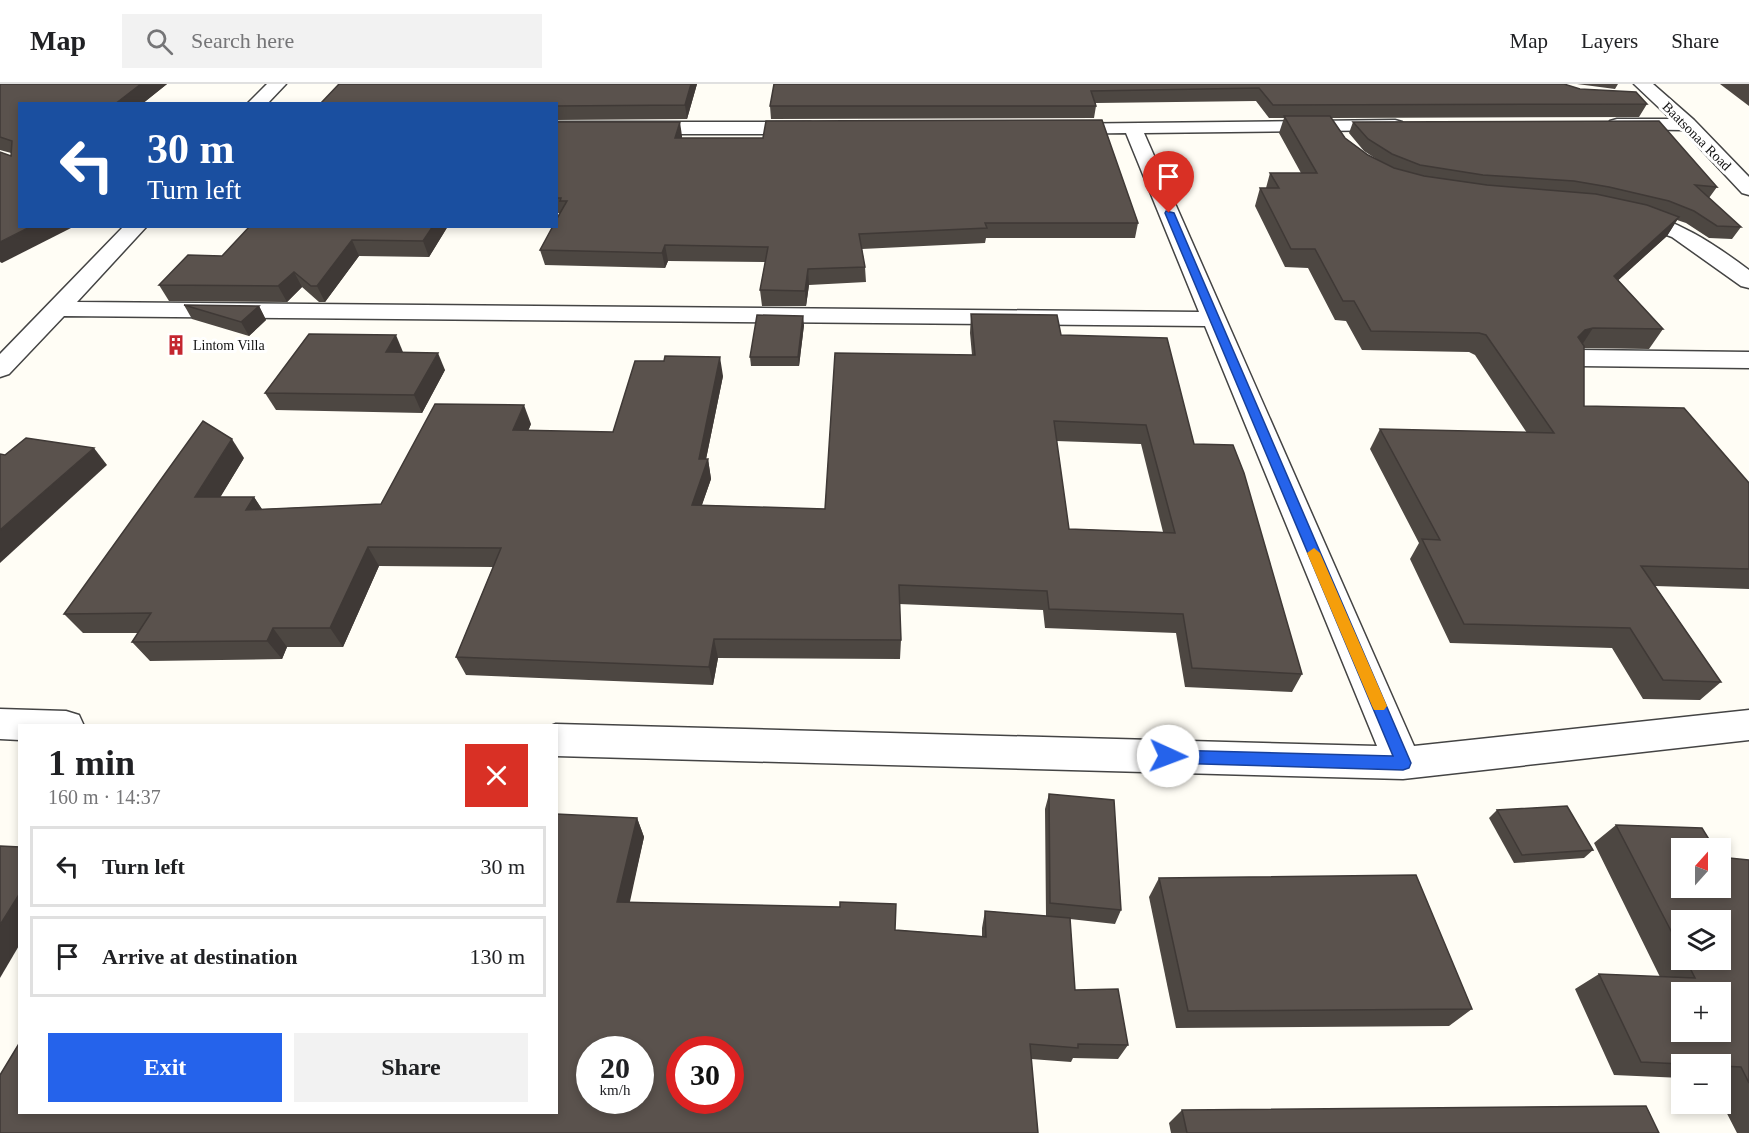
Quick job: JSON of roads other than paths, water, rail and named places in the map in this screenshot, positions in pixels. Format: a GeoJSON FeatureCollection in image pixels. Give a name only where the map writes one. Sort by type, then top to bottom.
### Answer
{"type":"FeatureCollection","features":[{"type":"Feature","properties":{"kind":"street"},"geometry":{"type":"LineString","coordinates":[[258,102],[277,84]]}},
{"type":"Feature","properties":{"kind":"street","name":"Baatsonaa Road"},"geometry":{"type":"LineString","coordinates":[[1639,90],[1658,97],[1688,124],[1749,189]]}},
{"type":"Feature","properties":{"kind":"street"},"geometry":{"type":"LineString","coordinates":[[1593,125],[1688,124]]}},
{"type":"Feature","properties":{"kind":"street"},"geometry":{"type":"LineString","coordinates":[[1039,128],[1415,126]]}},
{"type":"Feature","properties":{"kind":"street"},"geometry":{"type":"LineString","coordinates":[[1332,127],[1346,149]]}},
{"type":"Feature","properties":{"kind":"street"},"geometry":{"type":"LineString","coordinates":[[558,128],[827,128]]}},
{"type":"Feature","properties":{"kind":"street"},"geometry":{"type":"LineString","coordinates":[[1133,128],[1403,763]]}},
{"type":"Feature","properties":{"kind":"street"},"geometry":{"type":"LineString","coordinates":[[1609,210],[1650,219],[1684,233],[1749,281]]}},
{"type":"Feature","properties":{"kind":"street"},"geometry":{"type":"LineString","coordinates":[[0,369],[135,228]]}},
{"type":"Feature","properties":{"kind":"street"},"geometry":{"type":"LineString","coordinates":[[58,309],[1214,319]]}},
{"type":"Feature","properties":{"kind":"street"},"geometry":{"type":"LineString","coordinates":[[1580,358],[1749,360]]}},
{"type":"Feature","properties":{"kind":"street"},"geometry":{"type":"LineString","coordinates":[[0,724],[18,725]]}},
{"type":"Feature","properties":{"kind":"street"},"geometry":{"type":"LineString","coordinates":[[558,740],[1403,763],[1749,724]]}},
{"type":"Feature","properties":{"kind":"place","name":"Lintom Villa"},"geometry":{"type":"Point","coordinates":[176,345]}}]}
